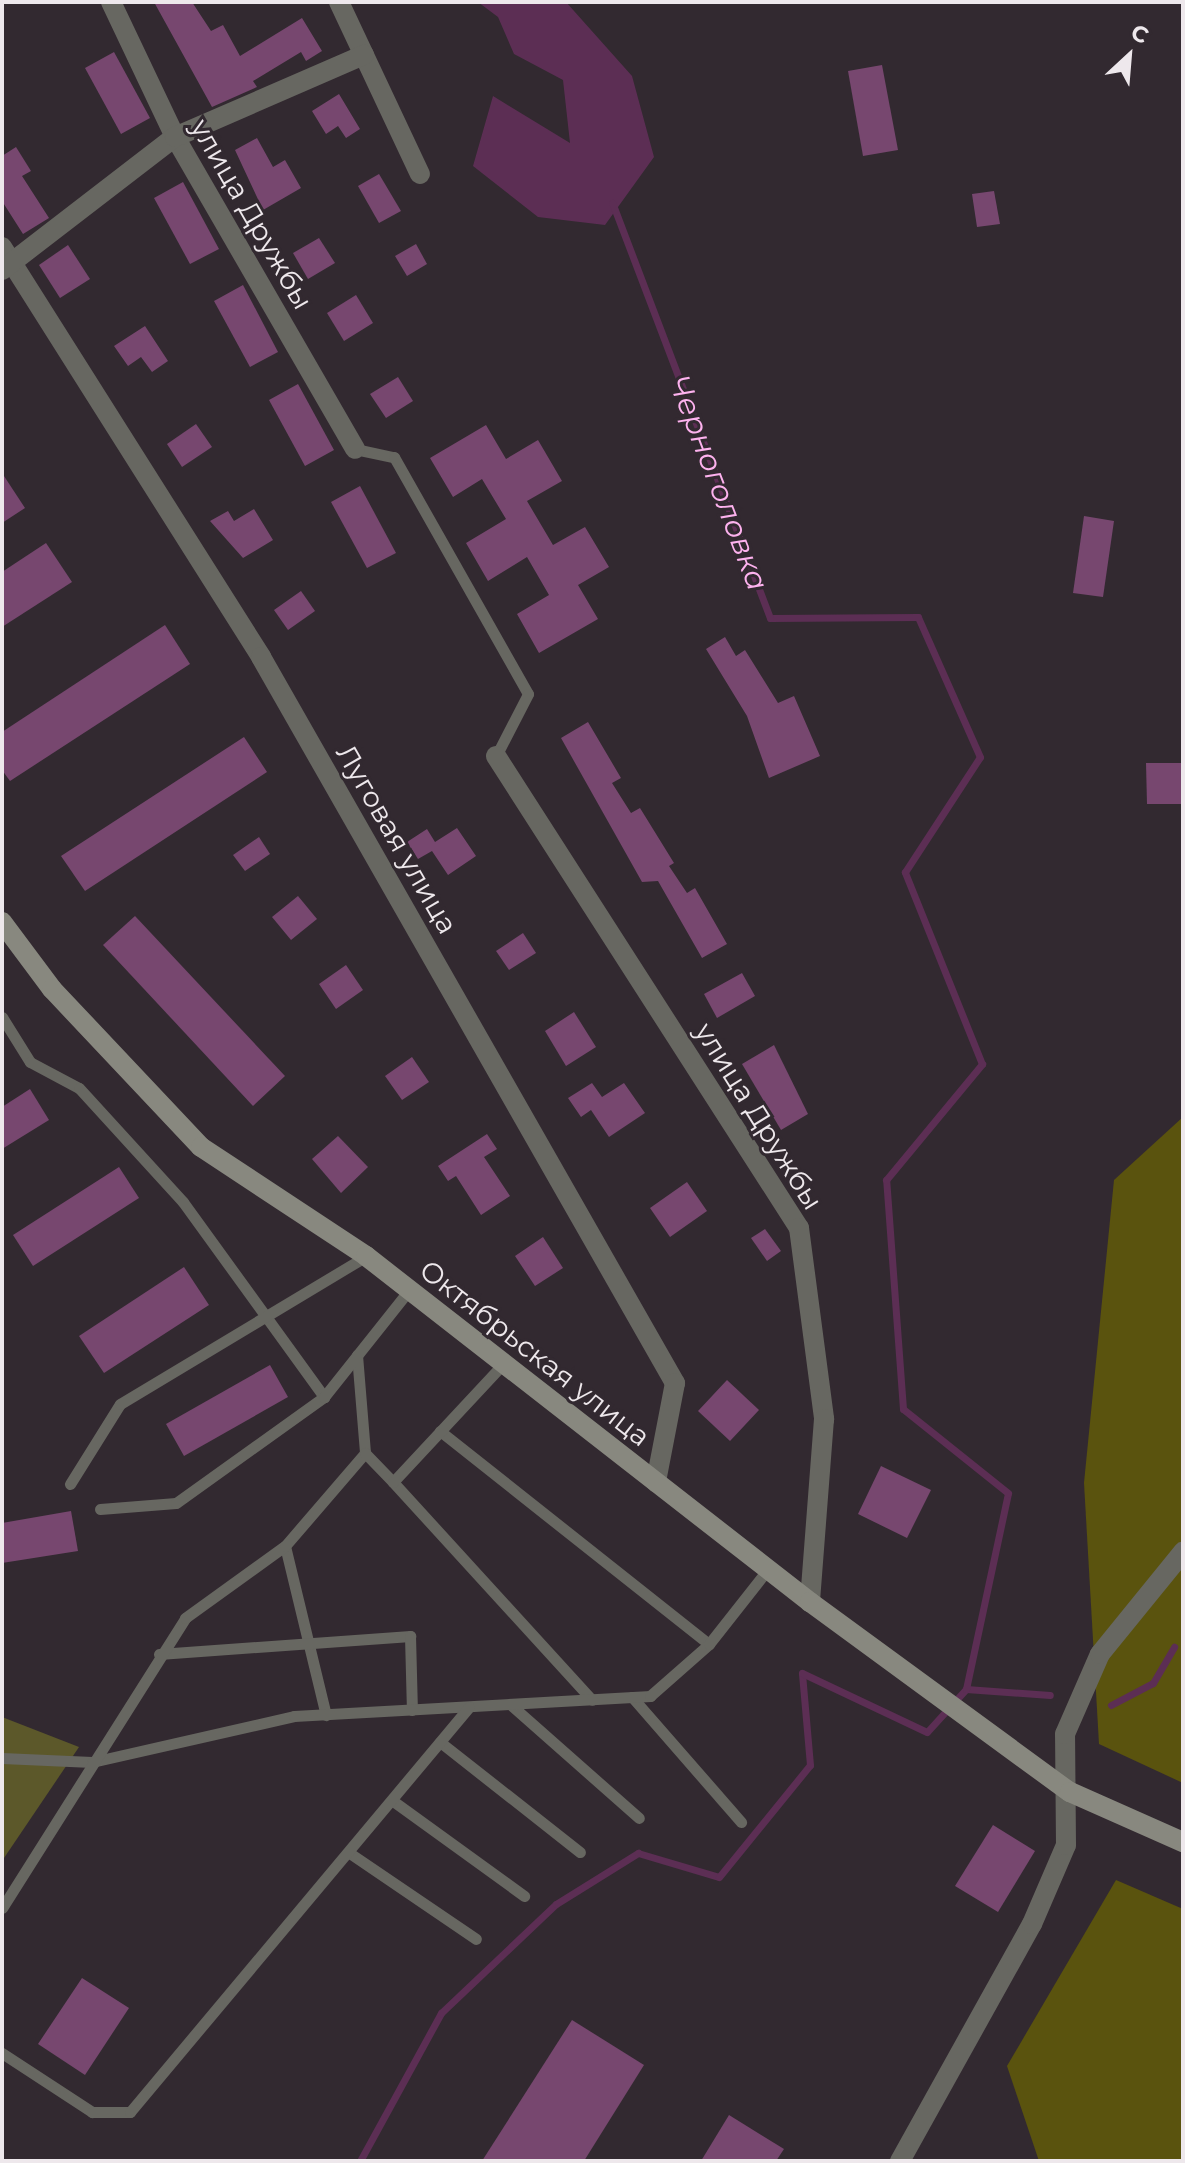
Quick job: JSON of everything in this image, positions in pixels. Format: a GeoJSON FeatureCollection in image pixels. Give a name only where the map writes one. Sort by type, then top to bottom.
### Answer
{"type":"FeatureCollection","features":[{"type":"Feature","properties":{"kind":"street","name":"улица Дружбы"},"geometry":{"type":"LineString","coordinates":[[111,2],[175,137],[355,449]]}},
{"type":"Feature","properties":{"kind":"street"},"geometry":{"type":"LineString","coordinates":[[339,2],[420,174]]}},
{"type":"Feature","properties":{"kind":"street"},"geometry":{"type":"LineString","coordinates":[[6,261],[175,137],[364,55]]}},
{"type":"Feature","properties":{"kind":"street","name":"Луговая улица"},"geometry":{"type":"LineString","coordinates":[[6,261],[261,657],[675,1383],[656,1482]]}},
{"type":"Feature","properties":{"kind":"street","name":"улица Дружбы"},"geometry":{"type":"LineString","coordinates":[[496,756],[799,1228],[824,1419],[810,1602]]}},
{"type":"Feature","properties":{"kind":"street","name":"Октябрьская улица"},"geometry":{"type":"LineString","coordinates":[[2,922],[52,989],[201,1147],[366,1256],[810,1602],[1070,1792],[1183,1842]]}},
{"type":"Feature","properties":{"kind":"street"},"geometry":{"type":"LineString","coordinates":[[900,2161],[1032,1924],[1066,1845],[1070,1792],[1065,1734],[1100,1654],[1183,1552]]}},
{"type":"Feature","properties":{"kind":"lane"},"geometry":{"type":"LineString","coordinates":[[355,449],[394,457],[528,694],[496,756]]}},
{"type":"Feature","properties":{"kind":"lane"},"geometry":{"type":"LineString","coordinates":[[2,1017],[30,1062],[79,1088],[183,1202],[324,1397]]}},
{"type":"Feature","properties":{"kind":"lane"},"geometry":{"type":"LineString","coordinates":[[70,1484],[120,1404],[267,1322],[366,1256]]}},
{"type":"Feature","properties":{"kind":"lane"},"geometry":{"type":"LineString","coordinates":[[100,1509],[176,1503],[324,1397],[409,1290]]}},
{"type":"Feature","properties":{"kind":"lane"},"geometry":{"type":"LineString","coordinates":[[357,1355],[365,1453],[592,1700]]}},
{"type":"Feature","properties":{"kind":"lane"},"geometry":{"type":"LineString","coordinates":[[393,1482],[504,1363]]}},
{"type":"Feature","properties":{"kind":"lane"},"geometry":{"type":"LineString","coordinates":[[440,1431],[709,1644]]}},
{"type":"Feature","properties":{"kind":"lane"},"geometry":{"type":"LineString","coordinates":[[2,1908],[159,1654],[185,1618],[285,1546],[365,1453]]}},
{"type":"Feature","properties":{"kind":"lane"},"geometry":{"type":"LineString","coordinates":[[285,1546],[326,1715]]}},
{"type":"Feature","properties":{"kind":"lane"},"geometry":{"type":"LineString","coordinates":[[2,1758],[92,1762],[326,1715],[650,1696],[709,1644],[768,1569]]}},
{"type":"Feature","properties":{"kind":"lane"},"geometry":{"type":"LineString","coordinates":[[159,1654],[410,1636],[412,1710]]}},
{"type":"Feature","properties":{"kind":"lane"},"geometry":{"type":"LineString","coordinates":[[632,1697],[741,1822]]}},
{"type":"Feature","properties":{"kind":"lane"},"geometry":{"type":"LineString","coordinates":[[510,1704],[639,1818]]}},
{"type":"Feature","properties":{"kind":"lane"},"geometry":{"type":"LineString","coordinates":[[2,2053],[92,2112],[130,2112],[351,1854],[469,1707]]}},
{"type":"Feature","properties":{"kind":"lane"},"geometry":{"type":"LineString","coordinates":[[440,1742],[580,1852]]}},
{"type":"Feature","properties":{"kind":"lane"},"geometry":{"type":"LineString","coordinates":[[393,1801],[524,1896]]}},
{"type":"Feature","properties":{"kind":"lane"},"geometry":{"type":"LineString","coordinates":[[351,1854],[476,1939]]}},
{"type":"Feature","properties":{"kind":"shaded area"},"geometry":{"type":"Polygon","coordinates":[[[478,2],[566,2],[632,76],[654,157],[605,225],[538,217],[473,166],[493,96],[570,143],[563,80],[514,54],[498,17],[478,2]]]}},
{"type":"Feature","properties":{"kind":"shaded area"},"geometry":{"type":"Polygon","coordinates":[[[1183,1117],[1183,1783],[1099,1744],[1084,1483],[1114,1180],[1183,1117]]]}},
{"type":"Feature","properties":{"kind":"shaded area"},"geometry":{"type":"Polygon","coordinates":[[[2,1717],[79,1747],[2,1861],[2,1717]]]}},
{"type":"Feature","properties":{"kind":"shaded area"},"geometry":{"type":"Polygon","coordinates":[[[1116,1880],[1183,1909],[1183,2161],[1039,2161],[1007,2066],[1116,1880]]]}},
{"type":"Feature","properties":{"kind":"building"},"geometry":{"type":"Polygon","coordinates":[[[154,2],[192,2],[211,31],[223,25],[240,56],[302,18],[322,51],[306,61],[301,52],[253,81],[257,87],[212,107],[154,2]]]}},
{"type":"Feature","properties":{"kind":"building"},"geometry":{"type":"Polygon","coordinates":[[[114,52],[150,118],[121,134],[85,68],[114,52]]]}},
{"type":"Feature","properties":{"kind":"building"},"geometry":{"type":"Polygon","coordinates":[[[882,65],[898,150],[863,156],[848,71],[882,65]]]}},
{"type":"Feature","properties":{"kind":"building"},"geometry":{"type":"Polygon","coordinates":[[[339,94],[360,129],[346,138],[338,126],[326,134],[312,111],[339,94]]]}},
{"type":"Feature","properties":{"kind":"building"},"geometry":{"type":"Polygon","coordinates":[[[257,138],[273,167],[285,160],[301,188],[263,210],[235,150],[257,138]]]}},
{"type":"Feature","properties":{"kind":"building"},"geometry":{"type":"Polygon","coordinates":[[[16,147],[31,171],[22,176],[49,218],[23,234],[2,201],[2,156],[16,147]]]}},
{"type":"Feature","properties":{"kind":"building"},"geometry":{"type":"Polygon","coordinates":[[[379,174],[401,211],[379,223],[358,186],[379,174]]]}},
{"type":"Feature","properties":{"kind":"building"},"geometry":{"type":"Polygon","coordinates":[[[183,182],[219,249],[190,264],[154,198],[183,182]]]}},
{"type":"Feature","properties":{"kind":"building"},"geometry":{"type":"Polygon","coordinates":[[[994,191],[1000,224],[977,227],[972,194],[994,191]]]}},
{"type":"Feature","properties":{"kind":"building"},"geometry":{"type":"Polygon","coordinates":[[[319,238],[335,263],[308,279],[293,253],[319,238]]]}},
{"type":"Feature","properties":{"kind":"building"},"geometry":{"type":"Polygon","coordinates":[[[416,244],[427,264],[407,276],[395,256],[416,244]]]}},
{"type":"Feature","properties":{"kind":"building"},"geometry":{"type":"Polygon","coordinates":[[[68,245],[90,279],[60,298],[39,265],[68,245]]]}},
{"type":"Feature","properties":{"kind":"building"},"geometry":{"type":"Polygon","coordinates":[[[243,285],[278,352],[250,367],[214,301],[243,285]]]}},
{"type":"Feature","properties":{"kind":"building"},"geometry":{"type":"Polygon","coordinates":[[[356,295],[373,323],[344,341],[327,313],[356,295]]]}},
{"type":"Feature","properties":{"kind":"building"},"geometry":{"type":"Polygon","coordinates":[[[145,326],[168,361],[152,372],[141,357],[128,366],[114,346],[145,326]]]}},
{"type":"Feature","properties":{"kind":"building"},"geometry":{"type":"Polygon","coordinates":[[[398,377],[413,401],[386,418],[370,394],[398,377]]]}},
{"type":"Feature","properties":{"kind":"building"},"geometry":{"type":"Polygon","coordinates":[[[298,384],[334,450],[305,466],[269,400],[298,384]]]}},
{"type":"Feature","properties":{"kind":"building"},"geometry":{"type":"Polygon","coordinates":[[[196,424],[212,447],[182,467],[167,444],[196,424]]]}},
{"type":"Feature","properties":{"kind":"building"},"geometry":{"type":"Polygon","coordinates":[[[486,425],[506,459],[538,440],[562,481],[527,501],[553,545],[585,527],[609,567],[578,585],[598,619],[539,653],[517,614],[549,595],[527,557],[488,581],[466,543],[506,519],[482,479],[453,497],[430,458],[486,425]]]}},
{"type":"Feature","properties":{"kind":"building"},"geometry":{"type":"Polygon","coordinates":[[[2,473],[25,508],[2,523],[2,473]]]}},
{"type":"Feature","properties":{"kind":"building"},"geometry":{"type":"Polygon","coordinates":[[[360,486],[396,553],[367,568],[331,502],[360,486]]]}},
{"type":"Feature","properties":{"kind":"building"},"geometry":{"type":"Polygon","coordinates":[[[254,509],[273,540],[243,558],[210,521],[228,511],[234,521],[254,509]]]}},
{"type":"Feature","properties":{"kind":"building"},"geometry":{"type":"Polygon","coordinates":[[[1084,516],[1114,521],[1103,597],[1073,593],[1084,516]]]}},
{"type":"Feature","properties":{"kind":"building"},"geometry":{"type":"Polygon","coordinates":[[[46,543],[72,582],[2,627],[2,572],[46,543]]]}},
{"type":"Feature","properties":{"kind":"building"},"geometry":{"type":"Polygon","coordinates":[[[301,591],[315,611],[288,630],[274,610],[301,591]]]}},
{"type":"Feature","properties":{"kind":"building"},"geometry":{"type":"Polygon","coordinates":[[[165,625],[190,664],[10,781],[2,770],[2,732],[165,625]]]}},
{"type":"Feature","properties":{"kind":"building"},"geometry":{"type":"Polygon","coordinates":[[[725,637],[736,656],[745,650],[778,703],[794,696],[820,756],[769,778],[747,716],[706,649],[725,637]]]}},
{"type":"Feature","properties":{"kind":"building"},"geometry":{"type":"Polygon","coordinates":[[[588,722],[621,778],[612,783],[631,813],[640,808],[674,863],[669,866],[687,893],[695,888],[727,944],[702,958],[658,881],[642,882],[561,738],[588,722]]]}},
{"type":"Feature","properties":{"kind":"building"},"geometry":{"type":"Polygon","coordinates":[[[244,737],[267,772],[85,891],[61,856],[244,737]]]}},
{"type":"Feature","properties":{"kind":"building"},"geometry":{"type":"Polygon","coordinates":[[[1146,763],[1183,763],[1183,804],[1147,804],[1146,763]]]}},
{"type":"Feature","properties":{"kind":"building"},"geometry":{"type":"Polygon","coordinates":[[[457,828],[476,856],[448,875],[432,851],[418,859],[407,842],[427,829],[435,842],[457,828]]]}},
{"type":"Feature","properties":{"kind":"building"},"geometry":{"type":"Polygon","coordinates":[[[259,837],[270,854],[245,871],[233,855],[259,837]]]}},
{"type":"Feature","properties":{"kind":"building"},"geometry":{"type":"Polygon","coordinates":[[[298,896],[317,919],[291,940],[272,917],[298,896]]]}},
{"type":"Feature","properties":{"kind":"building"},"geometry":{"type":"Polygon","coordinates":[[[135,916],[285,1076],[253,1106],[103,945],[135,916]]]}},
{"type":"Feature","properties":{"kind":"building"},"geometry":{"type":"Polygon","coordinates":[[[523,933],[536,953],[509,970],[496,951],[523,933]]]}},
{"type":"Feature","properties":{"kind":"building"},"geometry":{"type":"Polygon","coordinates":[[[346,965],[363,990],[336,1009],[319,984],[346,965]]]}},
{"type":"Feature","properties":{"kind":"building"},"geometry":{"type":"Polygon","coordinates":[[[742,973],[755,996],[717,1018],[704,994],[742,973]]]}},
{"type":"Feature","properties":{"kind":"building"},"geometry":{"type":"Polygon","coordinates":[[[574,1012],[596,1047],[566,1066],[545,1031],[574,1012]]]}},
{"type":"Feature","properties":{"kind":"building"},"geometry":{"type":"Polygon","coordinates":[[[774,1045],[808,1114],[781,1130],[742,1064],[774,1045]]]}},
{"type":"Feature","properties":{"kind":"building"},"geometry":{"type":"Polygon","coordinates":[[[412,1057],[429,1082],[402,1100],[385,1076],[412,1057]]]}},
{"type":"Feature","properties":{"kind":"building"},"geometry":{"type":"Polygon","coordinates":[[[592,1083],[602,1097],[624,1083],[645,1113],[609,1137],[591,1110],[581,1117],[568,1098],[592,1083]]]}},
{"type":"Feature","properties":{"kind":"building"},"geometry":{"type":"Polygon","coordinates":[[[30,1089],[49,1120],[2,1149],[2,1107],[30,1089]]]}},
{"type":"Feature","properties":{"kind":"building"},"geometry":{"type":"Polygon","coordinates":[[[487,1134],[497,1149],[484,1157],[510,1196],[481,1215],[456,1176],[448,1181],[438,1166],[487,1134]]]}},
{"type":"Feature","properties":{"kind":"building"},"geometry":{"type":"Polygon","coordinates":[[[338,1136],[368,1167],[341,1193],[312,1159],[338,1136]]]}},
{"type":"Feature","properties":{"kind":"building"},"geometry":{"type":"Polygon","coordinates":[[[119,1167],[139,1198],[33,1266],[13,1235],[119,1167]]]}},
{"type":"Feature","properties":{"kind":"building"},"geometry":{"type":"Polygon","coordinates":[[[687,1182],[707,1211],[670,1237],[650,1208],[687,1182]]]}},
{"type":"Feature","properties":{"kind":"building"},"geometry":{"type":"Polygon","coordinates":[[[765,1229],[781,1251],[767,1261],[751,1238],[765,1229]]]}},
{"type":"Feature","properties":{"kind":"building"},"geometry":{"type":"Polygon","coordinates":[[[543,1237],[563,1268],[535,1286],[515,1256],[543,1237]]]}},
{"type":"Feature","properties":{"kind":"building"},"geometry":{"type":"Polygon","coordinates":[[[184,1267],[209,1305],[104,1373],[79,1336],[184,1267]]]}},
{"type":"Feature","properties":{"kind":"building"},"geometry":{"type":"Polygon","coordinates":[[[270,1365],[288,1397],[184,1456],[166,1424],[270,1365]]]}},
{"type":"Feature","properties":{"kind":"building"},"geometry":{"type":"Polygon","coordinates":[[[727,1380],[759,1410],[730,1441],[698,1411],[727,1380]]]}},
{"type":"Feature","properties":{"kind":"building"},"geometry":{"type":"Polygon","coordinates":[[[881,1466],[931,1490],[907,1538],[858,1514],[881,1466]]]}},
{"type":"Feature","properties":{"kind":"building"},"geometry":{"type":"Polygon","coordinates":[[[71,1511],[78,1551],[2,1563],[2,1523],[71,1511]]]}},
{"type":"Feature","properties":{"kind":"building"},"geometry":{"type":"Polygon","coordinates":[[[993,1825],[1035,1851],[998,1912],[955,1886],[993,1825]]]}},
{"type":"Feature","properties":{"kind":"building"},"geometry":{"type":"Polygon","coordinates":[[[82,1978],[129,2008],[85,2075],[38,2044],[82,1978]]]}},
{"type":"Feature","properties":{"kind":"building"},"geometry":{"type":"Polygon","coordinates":[[[572,2020],[644,2065],[584,2161],[482,2161],[572,2020]]]}},
{"type":"Feature","properties":{"kind":"building"},"geometry":{"type":"Polygon","coordinates":[[[729,2115],[784,2149],[776,2161],[701,2161],[729,2115]]]}},
{"type":"Feature","properties":{"kind":"waterway","name":"Черноголовка"},"geometry":{"type":"LineString","coordinates":[[360,2161],[441,2013],[556,1904],[638,1853],[719,1877],[810,1765],[802,1673],[927,1732],[966,1689],[1008,1493],[903,1409],[886,1180],[982,1064],[905,872],[980,757],[918,617],[770,618],[612,203]]}},
{"type":"Feature","properties":{"kind":"waterway"},"geometry":{"type":"LineString","coordinates":[[1111,1705],[1153,1683],[1174,1647]]}},
{"type":"Feature","properties":{"kind":"waterway"},"geometry":{"type":"LineString","coordinates":[[966,1689],[1050,1695]]}}]}
